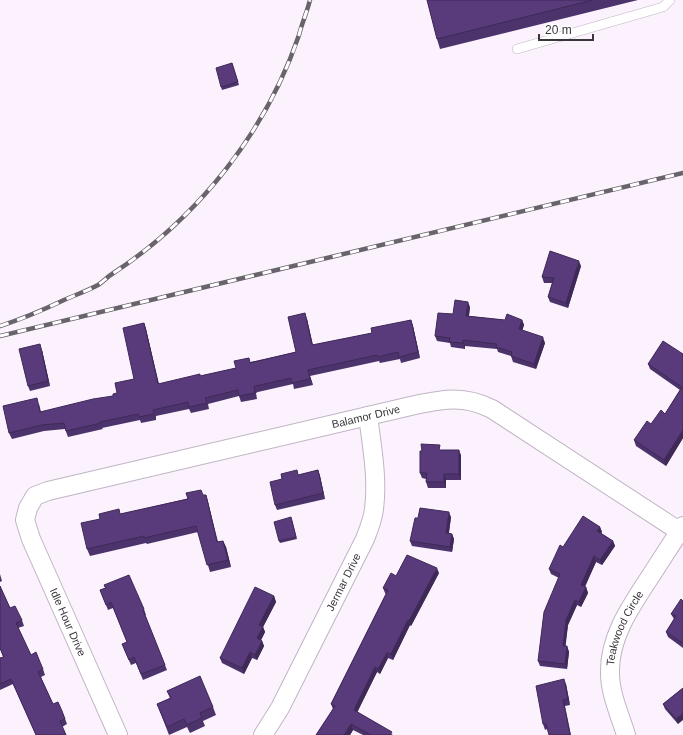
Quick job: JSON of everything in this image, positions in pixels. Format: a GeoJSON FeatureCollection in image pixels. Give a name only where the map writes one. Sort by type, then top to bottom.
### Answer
{"type":"FeatureCollection","features":[{"type":"Feature","properties":{"kind":"street","name":"Balamor Drive"},"geometry":{"type":"LineString","coordinates":[[28,508],[35,496],[48,491],[415,405],[439,400],[459,399],[480,403],[492,409],[681,528]]}},
{"type":"Feature","properties":{"kind":"street","name":"Jermar Drive"},"geometry":{"type":"LineString","coordinates":[[263,735],[280,708],[365,539],[371,522],[375,499],[374,472],[368,416]]}},
{"type":"Feature","properties":{"kind":"street","name":"Idle Hour Drive"},"geometry":{"type":"LineString","coordinates":[[28,508],[25,520],[31,538],[118,735]]}},
{"type":"Feature","properties":{"kind":"street","name":"Teakwood Circle"},"geometry":{"type":"LineString","coordinates":[[626,735],[612,689],[610,660],[613,646],[618,631],[629,608],[681,528]]}},
{"type":"Feature","properties":{"kind":"lane"},"geometry":{"type":"LineString","coordinates":[[517,50],[663,7],[670,0]]}},
{"type":"Feature","properties":{"kind":"building"},"geometry":{"type":"Polygon","coordinates":[[[427,0],[593,0],[437,39],[427,0]]]}},
{"type":"Feature","properties":{"kind":"building"},"geometry":{"type":"Polygon","coordinates":[[[232,63],[238,82],[221,87],[216,68],[232,63]]]}},
{"type":"Feature","properties":{"kind":"building"},"geometry":{"type":"Polygon","coordinates":[[[550,251],[579,261],[566,303],[548,297],[554,278],[542,277],[550,251]]]}},
{"type":"Feature","properties":{"kind":"building"},"geometry":{"type":"Polygon","coordinates":[[[455,300],[468,302],[466,316],[505,320],[507,314],[522,320],[519,329],[543,337],[534,364],[511,356],[512,352],[496,347],[497,344],[463,340],[463,343],[449,342],[450,338],[435,336],[438,313],[453,314],[455,300]]]}},
{"type":"Feature","properties":{"kind":"building"},"geometry":{"type":"Polygon","coordinates":[[[305,313],[312,345],[372,333],[371,328],[411,320],[418,352],[399,357],[398,352],[378,357],[377,355],[308,370],[310,379],[292,383],[291,378],[256,386],[254,387],[255,393],[239,396],[238,390],[205,398],[207,403],[189,407],[188,402],[153,410],[154,414],[139,417],[138,414],[66,431],[64,423],[42,425],[9,433],[3,406],[37,398],[40,412],[93,399],[113,396],[113,394],[117,393],[115,383],[134,379],[123,328],[144,323],[158,384],[200,374],[200,376],[236,368],[234,361],[249,358],[250,363],[296,352],[288,317],[305,313]]]}},
{"type":"Feature","properties":{"kind":"building"},"geometry":{"type":"Polygon","coordinates":[[[663,341],[683,354],[683,430],[664,460],[634,440],[647,421],[651,424],[661,410],[665,414],[682,387],[648,364],[663,341]]]}},
{"type":"Feature","properties":{"kind":"building"},"geometry":{"type":"Polygon","coordinates":[[[40,344],[48,381],[28,386],[19,349],[40,344]]]}},
{"type":"Feature","properties":{"kind":"building"},"geometry":{"type":"Polygon","coordinates":[[[421,444],[440,445],[439,450],[459,450],[459,474],[444,474],[444,482],[426,482],[427,473],[420,473],[420,451],[422,451],[421,444]]]}},
{"type":"Feature","properties":{"kind":"building"},"geometry":{"type":"Polygon","coordinates":[[[297,470],[298,475],[318,470],[323,493],[275,505],[270,482],[282,479],[281,474],[297,470]]]}},
{"type":"Feature","properties":{"kind":"building"},"geometry":{"type":"Polygon","coordinates":[[[201,490],[203,495],[206,495],[217,542],[223,541],[228,560],[207,565],[196,526],[87,549],[81,523],[100,519],[99,514],[119,509],[120,514],[188,499],[186,493],[201,490]]]}},
{"type":"Feature","properties":{"kind":"building"},"geometry":{"type":"Polygon","coordinates":[[[420,508],[449,512],[446,533],[452,534],[450,547],[410,541],[415,518],[418,518],[420,508]]]}},
{"type":"Feature","properties":{"kind":"building"},"geometry":{"type":"Polygon","coordinates":[[[583,516],[600,527],[597,531],[613,541],[600,560],[594,556],[581,585],[586,587],[579,602],[575,600],[566,620],[563,646],[567,646],[565,664],[538,661],[544,612],[560,574],[549,569],[560,545],[563,547],[583,516]]]}},
{"type":"Feature","properties":{"kind":"building"},"geometry":{"type":"Polygon","coordinates":[[[291,517],[296,537],[279,541],[274,522],[291,517]]]}},
{"type":"Feature","properties":{"kind":"building"},"geometry":{"type":"Polygon","coordinates":[[[407,555],[437,568],[391,654],[387,653],[378,669],[375,667],[354,710],[392,732],[390,735],[371,735],[351,724],[344,735],[316,735],[335,706],[331,704],[388,590],[383,588],[391,573],[396,576],[407,555]]]}},
{"type":"Feature","properties":{"kind":"building"},"geometry":{"type":"Polygon","coordinates":[[[129,575],[144,609],[143,610],[165,665],[141,674],[134,657],[129,660],[122,644],[127,642],[111,602],[106,605],[100,590],[106,588],[104,585],[129,575]]]}},
{"type":"Feature","properties":{"kind":"building"},"geometry":{"type":"Polygon","coordinates":[[[0,586],[10,608],[15,606],[22,620],[16,623],[31,655],[36,652],[43,669],[38,672],[53,704],[58,702],[62,711],[65,719],[60,721],[66,735],[36,735],[11,679],[0,684],[0,658],[4,657],[0,648],[0,586]]]}},
{"type":"Feature","properties":{"kind":"building"},"geometry":{"type":"Polygon","coordinates":[[[255,587],[274,596],[259,625],[263,627],[257,638],[262,641],[255,655],[250,652],[242,668],[220,658],[255,587]]]}},
{"type":"Feature","properties":{"kind":"building"},"geometry":{"type":"Polygon","coordinates":[[[681,599],[683,601],[683,643],[666,632],[676,616],[671,614],[681,599]]]}},
{"type":"Feature","properties":{"kind":"building"},"geometry":{"type":"Polygon","coordinates":[[[200,676],[213,707],[200,713],[202,718],[187,725],[184,719],[167,727],[157,704],[171,698],[167,691],[200,676]]]}},
{"type":"Feature","properties":{"kind":"building"},"geometry":{"type":"Polygon","coordinates":[[[564,679],[568,699],[563,700],[570,735],[549,735],[546,724],[543,724],[536,686],[564,679]]]}},
{"type":"Feature","properties":{"kind":"building"},"geometry":{"type":"Polygon","coordinates":[[[683,688],[683,713],[676,719],[663,704],[683,688]]]}},
{"type":"Feature","properties":{"kind":"railway"},"geometry":{"type":"LineString","coordinates":[[0,326],[32,314],[98,285],[143,252],[173,227],[200,199],[225,170],[248,138],[268,105],[285,71],[299,35],[310,0]]}},
{"type":"Feature","properties":{"kind":"railway"},"geometry":{"type":"LineString","coordinates":[[0,336],[683,173]]}}]}
